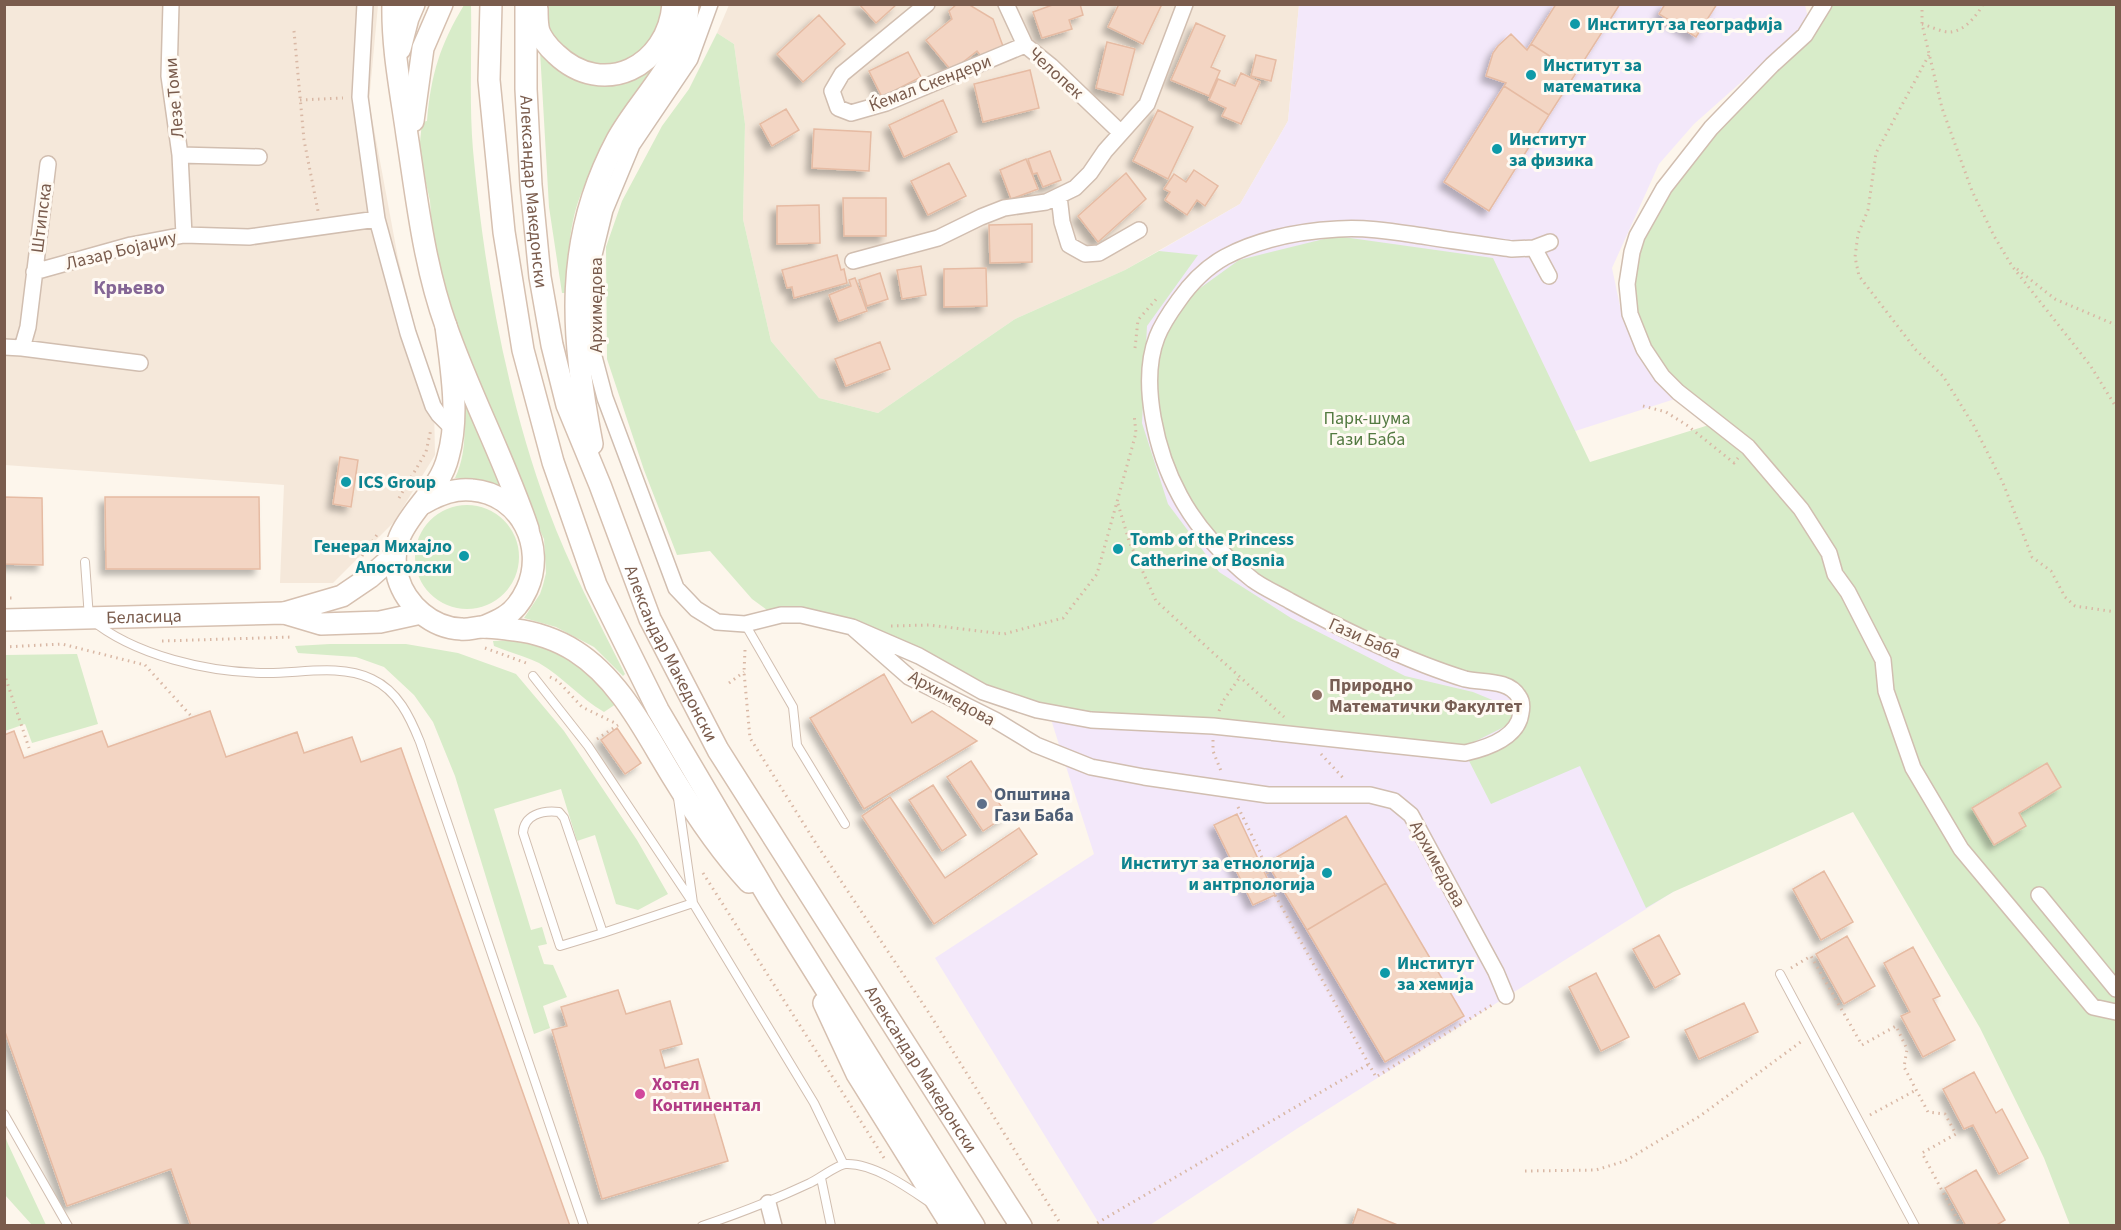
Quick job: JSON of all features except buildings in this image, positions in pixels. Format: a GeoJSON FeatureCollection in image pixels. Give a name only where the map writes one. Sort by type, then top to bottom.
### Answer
{"type":"FeatureCollection","features":[{"type":"Feature","properties":{"kind":"street","name":"Лезе Томи"},"geometry":{"type":"LineString","coordinates":[[171,4],[169,76],[180,155],[184,234]]}},
{"type":"Feature","properties":{"kind":"street"},"geometry":{"type":"LineString","coordinates":[[365,4],[360,97],[377,219],[408,333],[433,406],[439,416],[453,429]]}},
{"type":"Feature","properties":{"kind":"street"},"geometry":{"type":"LineString","coordinates":[[393,4],[392,28],[396,64],[423,239],[431,276],[446,326],[513,486],[534,552],[532,577],[522,600],[479,637]]}},
{"type":"Feature","properties":{"kind":"street"},"geometry":{"type":"LineString","coordinates":[[396,64],[414,4]]}},
{"type":"Feature","properties":{"kind":"street"},"geometry":{"type":"LineString","coordinates":[[411,160],[414,105],[422,57],[431,27],[442,4]]}},
{"type":"Feature","properties":{"kind":"street","name":"Александар Македонски"},"geometry":{"type":"LineString","coordinates":[[491,4],[489,80],[504,232],[523,350],[553,462],[596,585],[658,710],[769,898],[974,1226]]}},
{"type":"Feature","properties":{"kind":"street","name":"Александар Македонски"},"geometry":{"type":"LineString","coordinates":[[526,4],[526,88],[531,185],[540,277],[552,345],[567,405],[600,485],[650,619],[718,750],[1021,1226]]}},
{"type":"Feature","properties":{"kind":"street"},"geometry":{"type":"LineString","coordinates":[[537,4],[538,30],[551,50],[567,64],[581,72],[596,75],[625,72],[641,65],[653,54],[670,22],[673,4]]}},
{"type":"Feature","properties":{"kind":"street"},"geometry":{"type":"LineString","coordinates":[[600,485],[576,346],[575,306],[579,255],[600,178],[618,140],[674,54],[684,34],[688,4]]}},
{"type":"Feature","properties":{"kind":"street","name":"Архимедова"},"geometry":{"type":"LineString","coordinates":[[710,4],[690,58],[632,146],[605,210],[592,263],[592,349],[609,409],[676,588],[696,609],[717,622],[745,624],[781,615],[801,615],[852,627],[909,677],[984,715],[1036,745],[1091,768],[1268,795],[1360,795],[1383,797],[1394,801],[1411,815],[1496,972],[1506,996]]}},
{"type":"Feature","properties":{"kind":"street","name":"Ќемал Скендери"},"geometry":{"type":"LineString","coordinates":[[927,4],[842,74],[832,91],[838,108],[851,113],[886,103],[1025,45]]}},
{"type":"Feature","properties":{"kind":"street","name":"Челопек"},"geometry":{"type":"LineString","coordinates":[[1006,4],[1025,45],[1051,66],[1120,132]]}},
{"type":"Feature","properties":{"kind":"street"},"geometry":{"type":"LineString","coordinates":[[853,261],[938,238],[973,220],[1004,208],[1046,202],[1075,188],[1090,173],[1120,132],[1147,104],[1185,4]]}},
{"type":"Feature","properties":{"kind":"street"},"geometry":{"type":"LineString","coordinates":[[1824,4],[1805,36],[1772,65],[1725,113],[1664,188],[1637,236],[1629,268],[1627,298],[1630,314],[1644,349],[1653,364],[1678,392],[1748,447],[1801,509],[1829,553],[1835,574],[1848,592],[1883,660],[1886,691],[1913,768],[1961,849],[2093,1007],[2116,1012]]}},
{"type":"Feature","properties":{"kind":"street","name":"Лезе Томи"},"geometry":{"type":"LineString","coordinates":[[180,155],[259,158]]}},
{"type":"Feature","properties":{"kind":"street","name":"Штипска"},"geometry":{"type":"LineString","coordinates":[[34,272],[48,164]]}},
{"type":"Feature","properties":{"kind":"street"},"geometry":{"type":"LineString","coordinates":[[1059,196],[1062,222],[1069,244],[1085,254],[1099,253],[1139,230]]}},
{"type":"Feature","properties":{"kind":"street","name":"Лазар Бојаџиу"},"geometry":{"type":"LineString","coordinates":[[34,272],[131,245],[184,234],[249,237],[377,219]]}},
{"type":"Feature","properties":{"kind":"street","name":"Гази Баба"},"geometry":{"type":"LineString","coordinates":[[852,627],[919,656],[983,692],[1037,710],[1091,720],[1213,726],[1465,753],[1482,749],[1511,733],[1520,723],[1522,708],[1519,697],[1511,690],[1501,685],[1467,679],[1425,665],[1320,618],[1254,580],[1212,541],[1200,528],[1179,495],[1157,436],[1150,381],[1151,358],[1157,337],[1178,301],[1199,276],[1239,250],[1270,240],[1306,232],[1366,228],[1512,249],[1534,249]]}},
{"type":"Feature","properties":{"kind":"street"},"geometry":{"type":"LineString","coordinates":[[1492,246],[1503,234]]}},
{"type":"Feature","properties":{"kind":"street"},"geometry":{"type":"LineString","coordinates":[[1549,276],[1534,249],[1550,242]]}},
{"type":"Feature","properties":{"kind":"street"},"geometry":{"type":"LineString","coordinates":[[22,348],[28,327],[34,272]]}},
{"type":"Feature","properties":{"kind":"street"},"geometry":{"type":"LineString","coordinates":[[446,326],[452,380],[453,429],[447,461],[440,478],[423,503],[409,517],[399,535],[395,555],[397,577],[406,597],[421,613],[440,624],[461,629],[479,637],[518,630],[551,639],[573,649],[594,664],[616,688],[641,724],[675,782],[732,864],[752,885],[769,898]]}},
{"type":"Feature","properties":{"kind":"street"},"geometry":{"type":"LineString","coordinates":[[4,347],[140,363]]}},
{"type":"Feature","properties":{"kind":"street"},"geometry":{"type":"LineString","coordinates":[[423,503],[439,494],[455,490],[482,492],[505,502],[518,514],[528,529]]}},
{"type":"Feature","properties":{"kind":"street","name":"Беласица"},"geometry":{"type":"LineString","coordinates":[[4,620],[284,613],[342,596],[370,578],[395,555]]}},
{"type":"Feature","properties":{"kind":"street","name":"Беласица"},"geometry":{"type":"LineString","coordinates":[[284,613],[321,624],[380,621],[421,613]]}},
{"type":"Feature","properties":{"kind":"street"},"geometry":{"type":"LineString","coordinates":[[2039,895],[2116,989]]}},
{"type":"Feature","properties":{"kind":"street"},"geometry":{"type":"LineString","coordinates":[[816,974],[823,1001],[836,1033],[857,1074],[948,1219]]}},
{"type":"Feature","properties":{"kind":"street"},"geometry":{"type":"LineString","coordinates":[[768,1203],[774,1226]]}},
{"type":"Feature","properties":{"kind":"lane"},"geometry":{"type":"LineString","coordinates":[[85,562],[89,618],[119,640],[194,664],[231,672],[358,673],[390,691],[407,711],[420,742],[584,1226]]}},
{"type":"Feature","properties":{"kind":"lane"},"geometry":{"type":"LineString","coordinates":[[745,624],[793,707],[796,745],[845,824]]}},
{"type":"Feature","properties":{"kind":"lane"},"geometry":{"type":"LineString","coordinates":[[533,676],[588,746],[693,903],[814,1103],[832,1136],[843,1163]]}},
{"type":"Feature","properties":{"kind":"lane"},"geometry":{"type":"LineString","coordinates":[[675,782],[693,903]]}},
{"type":"Feature","properties":{"kind":"lane"},"geometry":{"type":"LineString","coordinates":[[603,933],[564,818],[559,812],[549,811],[528,819],[524,824],[523,833],[560,946],[603,933],[693,903]]}},
{"type":"Feature","properties":{"kind":"lane"},"geometry":{"type":"LineString","coordinates":[[1780,974],[1915,1226]]}},
{"type":"Feature","properties":{"kind":"lane"},"geometry":{"type":"LineString","coordinates":[[4,1114],[68,1226]]}},
{"type":"Feature","properties":{"kind":"lane"},"geometry":{"type":"LineString","coordinates":[[702,1226],[768,1203],[821,1178],[843,1163],[864,1166],[901,1184],[948,1219]]}},
{"type":"Feature","properties":{"kind":"lane"},"geometry":{"type":"LineString","coordinates":[[821,1178],[831,1226]]}},
{"type":"Feature","properties":{"kind":"path"},"geometry":{"type":"LineString","coordinates":[[1922,4],[1922,24],[1942,108],[1972,190],[1994,236],[2012,266],[2090,365],[2116,407]]}},
{"type":"Feature","properties":{"kind":"path"},"geometry":{"type":"LineString","coordinates":[[1922,24],[1950,32],[1966,25],[1979,12],[1983,4]]}},
{"type":"Feature","properties":{"kind":"path"},"geometry":{"type":"LineString","coordinates":[[294,31],[304,140],[322,227]]}},
{"type":"Feature","properties":{"kind":"path"},"geometry":{"type":"LineString","coordinates":[[1929,55],[1876,153],[1868,210],[1858,234],[1855,257],[1859,276],[1916,350],[1942,376],[1974,426],[2003,483],[2032,557],[2051,571],[2065,597],[2075,606],[2116,612]]}},
{"type":"Feature","properties":{"kind":"path"},"geometry":{"type":"LineString","coordinates":[[300,100],[360,97]]}},
{"type":"Feature","properties":{"kind":"path"},"geometry":{"type":"LineString","coordinates":[[2012,266],[2055,298],[2116,325]]}},
{"type":"Feature","properties":{"kind":"path"},"geometry":{"type":"LineString","coordinates":[[1135,353],[1138,320],[1161,294]]}},
{"type":"Feature","properties":{"kind":"path"},"geometry":{"type":"LineString","coordinates":[[396,504],[426,452],[433,406]]}},
{"type":"Feature","properties":{"kind":"path"},"geometry":{"type":"LineString","coordinates":[[1643,406],[1666,412],[1688,426],[1734,463],[1748,447]]}},
{"type":"Feature","properties":{"kind":"path"},"geometry":{"type":"LineString","coordinates":[[884,626],[929,625],[1004,634],[1063,618],[1096,574],[1136,433],[1134,409]]}},
{"type":"Feature","properties":{"kind":"path"},"geometry":{"type":"LineString","coordinates":[[1118,502],[1129,541],[1156,601],[1305,736],[1360,795]]}},
{"type":"Feature","properties":{"kind":"path"},"geometry":{"type":"LineString","coordinates":[[357,563],[372,545],[384,524]]}},
{"type":"Feature","properties":{"kind":"path"},"geometry":{"type":"LineString","coordinates":[[145,665],[155,641],[303,637]]}},
{"type":"Feature","properties":{"kind":"path"},"geometry":{"type":"LineString","coordinates":[[479,637],[506,655],[533,667]]}},
{"type":"Feature","properties":{"kind":"path"},"geometry":{"type":"LineString","coordinates":[[4,647],[62,645],[145,665],[192,717]]}},
{"type":"Feature","properties":{"kind":"path"},"geometry":{"type":"LineString","coordinates":[[542,671],[558,681],[582,707],[618,725],[622,730]]}},
{"type":"Feature","properties":{"kind":"path"},"geometry":{"type":"LineString","coordinates":[[729,683],[744,672],[750,738],[929,1013],[1062,1226]]}},
{"type":"Feature","properties":{"kind":"path"},"geometry":{"type":"LineString","coordinates":[[4,673],[29,748]]}},
{"type":"Feature","properties":{"kind":"path"},"geometry":{"type":"LineString","coordinates":[[1240,677],[1223,701],[1213,726],[1213,751],[1229,790],[1260,852],[1275,895],[1377,1077],[1506,996]]}},
{"type":"Feature","properties":{"kind":"path"},"geometry":{"type":"LineString","coordinates":[[588,746],[618,725]]}},
{"type":"Feature","properties":{"kind":"path"},"geometry":{"type":"LineString","coordinates":[[686,846],[901,1184]]}},
{"type":"Feature","properties":{"kind":"path"},"geometry":{"type":"LineString","coordinates":[[1780,974],[1811,956],[1862,1045],[1896,1026],[1907,1049],[1904,1067],[1928,1112],[1945,1114],[1956,1134],[1922,1153],[1961,1226]]}},
{"type":"Feature","properties":{"kind":"path"},"geometry":{"type":"LineString","coordinates":[[1525,1171],[1596,1170],[1625,1161],[1700,1116],[1813,1033]]}},
{"type":"Feature","properties":{"kind":"path"},"geometry":{"type":"LineString","coordinates":[[1092,1226],[1369,1064]]}},
{"type":"Feature","properties":{"kind":"path"},"geometry":{"type":"LineString","coordinates":[[1859,1120],[1916,1090]]}},
{"type":"Feature","properties":{"kind":"shaded area"},"geometry":{"type":"Polygon","coordinates":[[[4,5],[378,5],[369,102],[398,258],[434,404],[435,455],[394,522],[333,583],[280,583],[284,485],[5,465],[4,5]]]}},
{"type":"Feature","properties":{"kind":"shaded area"},"geometry":{"type":"Polygon","coordinates":[[[729,5],[1299,5],[1288,121],[1240,204],[1125,270],[1015,319],[878,413],[819,398],[771,341],[743,219],[745,124],[734,44],[717,33],[729,5]]]}},
{"type":"Feature","properties":{"kind":"shaded area","name":"Природно Математички Факултет"},"geometry":{"type":"Polygon","coordinates":[[[1299,5],[1805,5],[1809,22],[1694,124],[1659,164],[1612,268],[1620,306],[1627,324],[1678,398],[1494,457],[1673,892],[1298,1128],[1150,1225],[1100,1225],[935,958],[1094,854],[992,535],[1138,320],[1159,251],[1240,204],[1288,121],[1299,5]]]}},
{"type":"Feature","properties":{"kind":"green space"},"geometry":{"type":"Polygon","coordinates":[[[464,5],[471,5],[471,114],[483,241],[509,377],[533,466],[556,530],[574,572],[625,674],[623,676],[594,647],[556,627],[524,618],[540,594],[543,585],[546,573],[544,539],[503,455],[446,298],[432,230],[430,201],[419,152],[422,122],[427,121],[438,60],[464,5]]]}},
{"type":"Feature","properties":{"kind":"green space"},"geometry":{"type":"Polygon","coordinates":[[[546,5],[663,5],[661,25],[641,59],[595,69],[557,47],[549,33],[546,5]]]}},
{"type":"Feature","properties":{"kind":"green space","name":"Парк-шума Гази Баба"},"geometry":{"type":"Polygon","coordinates":[[[1824,5],[2116,5],[2116,1225],[2070,1225],[2044,1158],[1980,1028],[1853,812],[1673,892],[1646,908],[1580,766],[1491,804],[1465,753],[1511,733],[1519,697],[1467,679],[1254,580],[1186,503],[1152,400],[1158,339],[1185,299],[1239,260],[1336,236],[1493,258],[1590,462],[1709,425],[1644,349],[1629,268],[1664,188],[1824,5]]]}},
{"type":"Feature","properties":{"kind":"green space"},"geometry":{"type":"Polygon","coordinates":[[[717,33],[734,44],[745,124],[743,219],[771,341],[819,398],[878,413],[1015,319],[1125,270],[1159,251],[1198,255],[1147,326],[1142,423],[1168,504],[1219,572],[1291,618],[1405,676],[1473,692],[1507,706],[1512,712],[1510,724],[1468,745],[1412,744],[1076,710],[1017,697],[967,678],[862,622],[823,612],[767,610],[752,599],[710,551],[677,555],[644,470],[607,359],[606,247],[622,201],[662,126],[689,89],[717,33]]]}},
{"type":"Feature","properties":{"kind":"green space"},"geometry":{"type":"Polygon","coordinates":[[[540,51],[633,79],[651,70],[602,151],[578,202],[571,235],[566,293],[562,293],[549,207],[540,51]]]}},
{"type":"Feature","properties":{"kind":"green space"},"geometry":{"type":"Polygon","coordinates":[[[465,397],[502,487],[482,480],[455,478],[462,459],[465,429],[463,399],[465,397]]]}},
{"type":"Feature","properties":{"kind":"green space"},"geometry":{"type":"Polygon","coordinates":[[[467,505],[487,509],[504,520],[515,537],[519,557],[515,577],[504,594],[487,605],[467,609],[447,605],[430,594],[419,577],[415,557],[419,537],[430,520],[447,509],[467,505]]]}},
{"type":"Feature","properties":{"kind":"green space"},"geometry":{"type":"Polygon","coordinates":[[[519,640],[564,655],[600,682],[616,704],[604,712],[539,663],[494,646],[493,641],[519,640]]]}},
{"type":"Feature","properties":{"kind":"green space"},"geometry":{"type":"Polygon","coordinates":[[[406,644],[458,653],[516,674],[564,731],[637,840],[668,894],[638,910],[616,904],[595,835],[577,841],[561,789],[494,809],[531,930],[542,927],[547,944],[538,946],[544,964],[553,965],[567,997],[543,1006],[550,1028],[534,1034],[455,776],[433,722],[414,695],[384,667],[356,657],[298,653],[295,646],[406,644]]]}},
{"type":"Feature","properties":{"kind":"green space"},"geometry":{"type":"Polygon","coordinates":[[[77,654],[98,724],[32,743],[25,724],[5,731],[5,655],[77,654]]]}},
{"type":"Feature","properties":{"kind":"green space"},"geometry":{"type":"Polygon","coordinates":[[[5,1136],[46,1225],[32,1225],[5,1195],[5,1136]]]}},
{"type":"Feature","properties":{"kind":"place","name":"Институт за географија"},"geometry":{"type":"Point","coordinates":[1575,24]}},
{"type":"Feature","properties":{"kind":"place","name":"Институт за математика"},"geometry":{"type":"Point","coordinates":[1531,75]}},
{"type":"Feature","properties":{"kind":"place","name":"Институт за физика"},"geometry":{"type":"Point","coordinates":[1497,149]}},
{"type":"Feature","properties":{"kind":"place","name":"ICS Group"},"geometry":{"type":"Point","coordinates":[346,482]}},
{"type":"Feature","properties":{"kind":"place","name":"Tomb of the Princess Catherine of Bosnia"},"geometry":{"type":"Point","coordinates":[1118,549]}},
{"type":"Feature","properties":{"kind":"place","name":"Генерал Михајло Апостолски"},"geometry":{"type":"Point","coordinates":[464,556]}},
{"type":"Feature","properties":{"kind":"place","name":"Природно Математички Факултет"},"geometry":{"type":"Point","coordinates":[1317,695]}},
{"type":"Feature","properties":{"kind":"place","name":"Општина Гази Баба"},"geometry":{"type":"Point","coordinates":[982,804]}},
{"type":"Feature","properties":{"kind":"place","name":"Институт за етнологија и антрпологија"},"geometry":{"type":"Point","coordinates":[1327,873]}},
{"type":"Feature","properties":{"kind":"place","name":"Институт за хемија"},"geometry":{"type":"Point","coordinates":[1385,973]}},
{"type":"Feature","properties":{"kind":"place","name":"Хотел Континентал"},"geometry":{"type":"Point","coordinates":[640,1094]}},
{"type":"Feature","properties":{"kind":"district","name":"Крњево"},"geometry":{"type":"Point","coordinates":[129,287]}}]}
